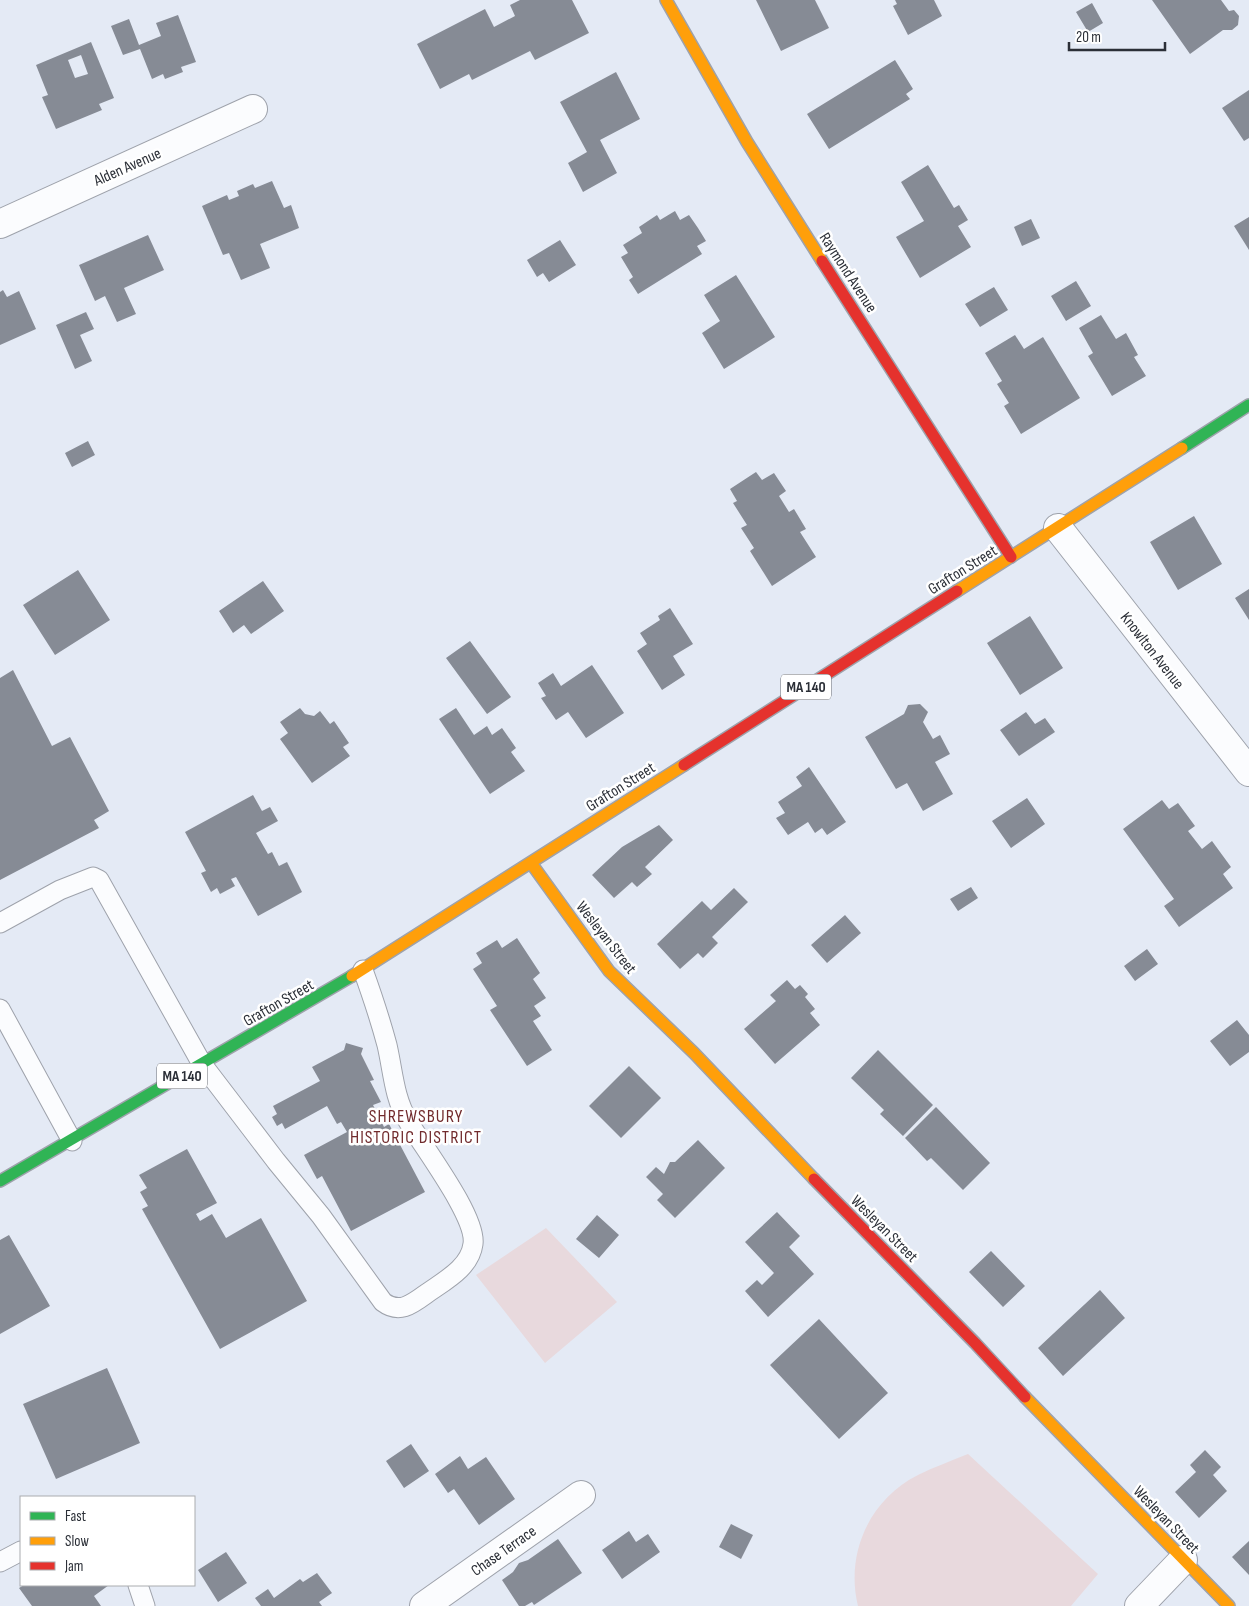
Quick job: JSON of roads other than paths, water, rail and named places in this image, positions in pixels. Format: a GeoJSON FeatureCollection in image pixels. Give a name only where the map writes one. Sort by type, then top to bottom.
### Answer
{"type":"FeatureCollection","features":[{"type":"Feature","properties":{"kind":"street","name":"Raymond Avenue"},"geometry":{"type":"LineString","coordinates":[[666,0],[691,48],[807,237],[1011,557]]}},
{"type":"Feature","properties":{"kind":"street","name":"Alden Avenue"},"geometry":{"type":"LineString","coordinates":[[0,224],[253,109]]}},
{"type":"Feature","properties":{"kind":"street","name":"Grafton Street"},"geometry":{"type":"LineString","coordinates":[[0,1181],[72,1141],[363,970],[1249,405]]}},
{"type":"Feature","properties":{"kind":"street","name":"Knowlton Avenue"},"geometry":{"type":"LineString","coordinates":[[1058,528],[1249,772]]}},
{"type":"Feature","properties":{"kind":"street","name":"Wesleyan Street"},"geometry":{"type":"LineString","coordinates":[[530,863],[609,970],[694,1053],[825,1191],[975,1343],[1046,1420],[1229,1606]]}},
{"type":"Feature","properties":{"kind":"street","name":"Chase Terrace"},"geometry":{"type":"LineString","coordinates":[[424,1606],[581,1495]]}},
{"type":"Feature","properties":{"kind":"street"},"geometry":{"type":"LineString","coordinates":[[1139,1606],[1184,1560]]}},
{"type":"Feature","properties":{"kind":"lane"},"geometry":{"type":"LineString","coordinates":[[0,923],[60,890],[93,877],[99,880],[202,1064],[276,1161],[321,1216],[383,1302],[390,1307],[400,1308],[411,1306],[464,1266],[470,1257],[474,1242],[471,1228],[462,1207],[407,1120],[395,1090],[379,1014],[363,970]]}},
{"type":"Feature","properties":{"kind":"lane"},"geometry":{"type":"LineString","coordinates":[[0,1009],[72,1141]]}},
{"type":"Feature","properties":{"kind":"lane"},"geometry":{"type":"LineString","coordinates":[[0,1562],[20,1552]]}},
{"type":"Feature","properties":{"kind":"lane"},"geometry":{"type":"LineString","coordinates":[[138,1586],[145,1606]]}},
{"type":"Feature","properties":{"kind":"district","name":"SHREWSBURY HISTORIC DISTRICT"},"geometry":{"type":"Point","coordinates":[416,1126]}}]}
